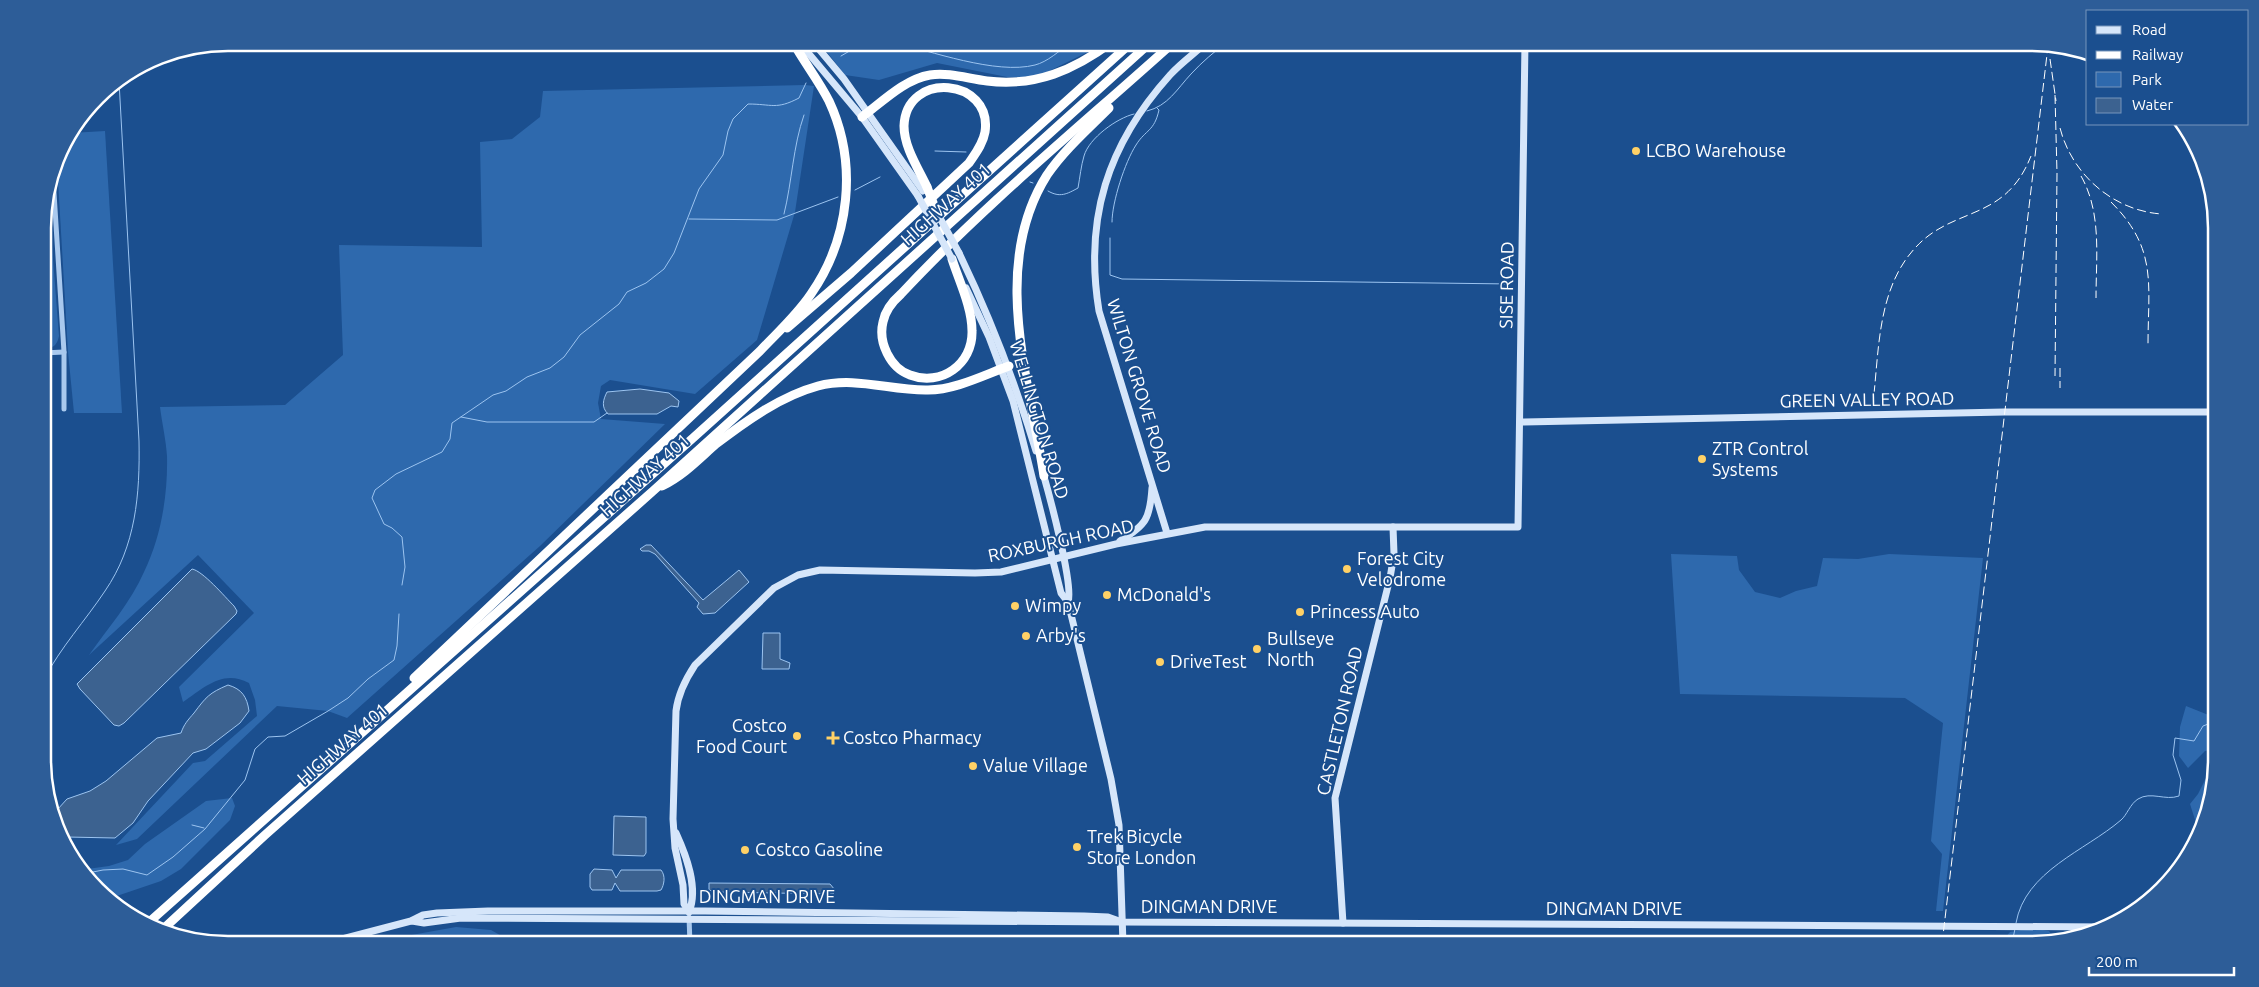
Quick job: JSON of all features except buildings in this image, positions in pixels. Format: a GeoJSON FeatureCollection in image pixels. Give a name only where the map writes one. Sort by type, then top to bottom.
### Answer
{"type":"FeatureCollection","features":[{"type":"Feature","properties":{"kind":"highway"},"geometry":{"type":"LineString","coordinates":[[760,351],[810,295],[830,262],[838,240],[846,193],[846,162],[840,131],[828,100],[798,51]]}},
{"type":"Feature","properties":{"kind":"highway"},"geometry":{"type":"LineString","coordinates":[[865,114],[912,81],[930,75],[947,74],[1005,82],[1048,77],[1087,60],[1100,51]]}},
{"type":"Feature","properties":{"kind":"highway","name":"HIGHWAY 401"},"geometry":{"type":"LineString","coordinates":[[153,919],[693,438],[1122,51]]}},
{"type":"Feature","properties":{"kind":"highway","name":"HIGHWAY 401"},"geometry":{"type":"LineString","coordinates":[[168,925],[264,835],[653,491],[1141,51]]}},
{"type":"Feature","properties":{"kind":"highway"},"geometry":{"type":"LineString","coordinates":[[956,256],[970,315],[971,346],[955,370],[930,378],[910,375],[896,367],[888,356],[882,339],[883,322],[888,308],[934,259],[1164,51]]}},
{"type":"Feature","properties":{"kind":"highway"},"geometry":{"type":"LineString","coordinates":[[1044,476],[1023,359],[1018,314],[1017,289],[1021,245],[1029,212],[1047,175],[1068,148],[1132,86],[1142,71]]}},
{"type":"Feature","properties":{"kind":"highway"},"geometry":{"type":"LineString","coordinates":[[407,691],[414,677],[760,351],[851,273],[969,163],[979,148],[985,132],[984,115],[979,105],[968,94],[960,90],[940,87],[929,90],[916,98],[905,117],[904,127],[923,191],[937,213]]}},
{"type":"Feature","properties":{"kind":"highway"},"geometry":{"type":"LineString","coordinates":[[653,491],[672,481],[717,444],[756,416],[799,392],[819,386],[844,382],[868,382],[930,391],[969,381],[1005,368]]}},
{"type":"Feature","properties":{"kind":"main road"},"geometry":{"type":"LineString","coordinates":[[807,51],[865,114],[923,191],[956,256]]}},
{"type":"Feature","properties":{"kind":"main road"},"geometry":{"type":"LineString","coordinates":[[821,51],[844,79],[865,114]]}},
{"type":"Feature","properties":{"kind":"main road","name":"WILTON GROVE ROAD"},"geometry":{"type":"LineString","coordinates":[[1167,533],[1099,311],[1094,275],[1095,230],[1099,202],[1112,168],[1138,115],[1171,74],[1197,51]]}},
{"type":"Feature","properties":{"kind":"main road","name":"SISE ROAD"},"geometry":{"type":"LineString","coordinates":[[1518,527],[1525,51]]}},
{"type":"Feature","properties":{"kind":"main road"},"geometry":{"type":"LineString","coordinates":[[937,213],[989,337],[1005,368],[1061,593],[1068,602],[1111,779],[1119,825],[1123,936]]}},
{"type":"Feature","properties":{"kind":"main road","name":"WELLINGTON ROAD"},"geometry":{"type":"LineString","coordinates":[[1005,368],[1044,476],[1070,592],[1068,602]]}},
{"type":"Feature","properties":{"kind":"main road","name":"GREEN VALLEY ROAD"},"geometry":{"type":"LineString","coordinates":[[1520,422],[2004,412],[2208,412]]}},
{"type":"Feature","properties":{"kind":"main road"},"geometry":{"type":"LineString","coordinates":[[1116,544],[1140,528],[1148,518],[1152,483]]}},
{"type":"Feature","properties":{"kind":"main road","name":"ROXBURGH ROAD"},"geometry":{"type":"LineString","coordinates":[[689,916],[692,904],[690,874],[675,831],[673,819],[676,711],[686,679],[695,666],[774,588],[798,575],[820,570],[981,573],[1003,571],[1116,544],[1205,527],[1518,527]]}},
{"type":"Feature","properties":{"kind":"main road","name":"CASTLETON ROAD"},"geometry":{"type":"LineString","coordinates":[[1343,923],[1336,798],[1392,566],[1394,527]]}},
{"type":"Feature","properties":{"kind":"main road","name":"DINGMAN DRIVE"},"geometry":{"type":"LineString","coordinates":[[354,936],[412,921],[423,915],[467,911],[689,916],[1084,916],[1108,917],[1122,922],[2085,927]]}},
{"type":"Feature","properties":{"kind":"street"},"geometry":{"type":"LineString","coordinates":[[54,198],[64,352],[64,409]]}},
{"type":"Feature","properties":{"kind":"street"},"geometry":{"type":"LineString","coordinates":[[52,353],[64,352]]}},
{"type":"Feature","properties":{"kind":"street"},"geometry":{"type":"LineString","coordinates":[[689,916],[690,936]]}},
{"type":"Feature","properties":{"kind":"green space"},"geometry":{"type":"Polygon","coordinates":[[[826,51],[1090,51],[1045,73],[1028,77],[1007,77],[937,63],[879,80],[845,75],[826,51]]]}},
{"type":"Feature","properties":{"kind":"green space"},"geometry":{"type":"Polygon","coordinates":[[[814,86],[795,212],[757,340],[695,394],[610,380],[601,386],[598,403],[601,419],[665,424],[540,546],[347,718],[328,711],[277,706],[137,839],[116,845],[193,763],[205,761],[257,716],[255,700],[249,683],[240,679],[222,679],[207,686],[183,702],[179,687],[254,613],[198,555],[89,655],[133,594],[155,545],[165,501],[167,471],[160,407],[285,405],[343,355],[339,245],[482,247],[480,142],[512,139],[540,117],[543,91],[814,86]]]}},
{"type":"Feature","properties":{"kind":"green space"},"geometry":{"type":"Polygon","coordinates":[[[105,131],[122,413],[74,413],[68,352],[58,179],[69,150],[80,132],[105,131]]]}},
{"type":"Feature","properties":{"kind":"green space"},"geometry":{"type":"Polygon","coordinates":[[[52,246],[59,336],[52,347],[52,246]]]}},
{"type":"Feature","properties":{"kind":"green space"},"geometry":{"type":"Polygon","coordinates":[[[1671,554],[1737,556],[1739,570],[1755,592],[1780,598],[1796,591],[1817,586],[1823,558],[1858,559],[1889,554],[1983,558],[1943,911],[1936,911],[1942,854],[1931,841],[1943,723],[1905,698],[1680,694],[1671,554]]]}},
{"type":"Feature","properties":{"kind":"green space"},"geometry":{"type":"Polygon","coordinates":[[[2186,706],[2208,715],[2208,750],[2205,751],[2188,768],[2179,756],[2180,727],[2186,706]]]}},
{"type":"Feature","properties":{"kind":"green space"},"geometry":{"type":"Polygon","coordinates":[[[2206,778],[2202,805],[2196,822],[2190,804],[2198,794],[2206,778]]]}},
{"type":"Feature","properties":{"kind":"green space"},"geometry":{"type":"Polygon","coordinates":[[[232,798],[235,806],[230,820],[181,869],[161,881],[117,896],[89,869],[109,866],[128,860],[145,844],[206,801],[232,798]]]}},
{"type":"Feature","properties":{"kind":"green space"},"geometry":{"type":"Polygon","coordinates":[[[456,927],[491,930],[502,936],[406,936],[456,927]]]}},
{"type":"Feature","properties":{"kind":"green space"},"geometry":{"type":"Polygon","coordinates":[[[2031,928],[2049,931],[2051,934],[2007,936],[2010,932],[2031,928]]]}},
{"type":"Feature","properties":{"kind":"water"},"geometry":{"type":"Polygon","coordinates":[[[640,389],[669,393],[679,401],[678,407],[671,406],[657,414],[608,414],[604,409],[603,403],[607,392],[640,389]]]}},
{"type":"Feature","properties":{"kind":"water"},"geometry":{"type":"Polygon","coordinates":[[[646,545],[651,545],[703,600],[739,570],[749,582],[715,613],[703,614],[697,607],[699,603],[655,554],[640,549],[646,545]]]}},
{"type":"Feature","properties":{"kind":"water"},"geometry":{"type":"Polygon","coordinates":[[[192,569],[202,574],[220,591],[234,606],[237,611],[236,614],[124,723],[119,726],[114,725],[77,684],[192,569]]]}},
{"type":"Feature","properties":{"kind":"water"},"geometry":{"type":"Polygon","coordinates":[[[763,633],[780,633],[780,659],[790,663],[789,669],[762,669],[763,633]]]}},
{"type":"Feature","properties":{"kind":"water"},"geometry":{"type":"Polygon","coordinates":[[[228,685],[243,694],[249,711],[240,723],[206,749],[193,753],[148,801],[133,823],[115,838],[69,837],[58,809],[67,799],[90,791],[106,781],[157,738],[181,733],[186,722],[205,699],[216,690],[228,685]]]}},
{"type":"Feature","properties":{"kind":"water"},"geometry":{"type":"Polygon","coordinates":[[[614,816],[646,817],[646,853],[644,856],[613,855],[614,816]]]}},
{"type":"Feature","properties":{"kind":"water"},"geometry":{"type":"Polygon","coordinates":[[[594,869],[612,870],[616,878],[621,870],[661,870],[664,875],[664,883],[661,890],[657,891],[620,891],[615,883],[612,890],[592,890],[590,887],[590,874],[594,869]]]}},
{"type":"Feature","properties":{"kind":"water"},"geometry":{"type":"Polygon","coordinates":[[[709,883],[830,884],[835,890],[833,894],[714,892],[709,890],[709,883]]]}},
{"type":"Feature","properties":{"kind":"waterway"},"geometry":{"type":"LineString","coordinates":[[841,56],[850,51]]}},
{"type":"Feature","properties":{"kind":"waterway"},"geometry":{"type":"LineString","coordinates":[[925,51],[964,61],[1002,67],[1035,65],[1059,51]]}},
{"type":"Feature","properties":{"kind":"waterway"},"geometry":{"type":"LineString","coordinates":[[1147,111],[1161,105],[1172,96],[1199,65],[1216,51]]}},
{"type":"Feature","properties":{"kind":"waterway"},"geometry":{"type":"LineString","coordinates":[[402,585],[405,567],[402,537],[384,524],[372,498],[375,490],[396,474],[442,452],[450,439],[452,423],[493,395],[506,391],[527,377],[550,368],[564,357],[580,335],[619,304],[627,292],[646,283],[664,269],[674,253],[699,189],[723,155],[728,131],[733,119],[748,104],[779,105],[791,102],[799,98],[806,83]]}},
{"type":"Feature","properties":{"kind":"waterway"},"geometry":{"type":"LineString","coordinates":[[51,667],[115,574],[130,538],[137,500],[139,441],[119,89]]}},
{"type":"Feature","properties":{"kind":"waterway"},"geometry":{"type":"LineString","coordinates":[[1112,222],[1114,204],[1124,172],[1136,145],[1155,122],[1159,110],[1157,108]]}},
{"type":"Feature","properties":{"kind":"waterway"},"geometry":{"type":"LineString","coordinates":[[1048,191],[1063,194],[1078,188],[1084,156],[1092,142],[1112,124],[1134,114]]}},
{"type":"Feature","properties":{"kind":"waterway"},"geometry":{"type":"LineString","coordinates":[[784,214],[797,139],[804,115]]}},
{"type":"Feature","properties":{"kind":"waterway"},"geometry":{"type":"LineString","coordinates":[[935,151],[966,152]]}},
{"type":"Feature","properties":{"kind":"waterway"},"geometry":{"type":"LineString","coordinates":[[855,190],[880,177]]}},
{"type":"Feature","properties":{"kind":"waterway"},"geometry":{"type":"LineString","coordinates":[[689,219],[777,220],[838,197]]}},
{"type":"Feature","properties":{"kind":"waterway"},"geometry":{"type":"LineString","coordinates":[[1110,238],[1110,275],[1122,279],[1511,284]]}},
{"type":"Feature","properties":{"kind":"waterway"},"geometry":{"type":"LineString","coordinates":[[461,417],[487,422],[594,422],[607,413]]}},
{"type":"Feature","properties":{"kind":"waterway"},"geometry":{"type":"LineString","coordinates":[[92,872],[123,869],[147,875],[173,857],[205,829],[245,780],[255,749],[268,737],[285,736],[328,711],[348,698],[368,679],[394,660],[399,614]]}},
{"type":"Feature","properties":{"kind":"waterway"},"geometry":{"type":"LineString","coordinates":[[2016,923],[2022,905],[2031,889],[2058,864],[2121,820],[2135,801],[2148,796],[2179,796],[2181,780],[2173,755],[2175,738],[2194,741],[2203,726],[2208,724]]}},
{"type":"Feature","properties":{"kind":"waterway"},"geometry":{"type":"LineString","coordinates":[[192,825],[204,828]]}},
{"type":"Feature","properties":{"kind":"waterway"},"geometry":{"type":"LineString","coordinates":[[2013,936],[2015,929]]}},
{"type":"Feature","properties":{"kind":"railway"},"geometry":{"type":"LineString","coordinates":[[1943,936],[2047,52]]}},
{"type":"Feature","properties":{"kind":"railway"},"geometry":{"type":"LineString","coordinates":[[2050,59],[2056,101]]}},
{"type":"Feature","properties":{"kind":"railway"},"geometry":{"type":"LineString","coordinates":[[2055,95],[2057,173],[2055,376]]}},
{"type":"Feature","properties":{"kind":"railway"},"geometry":{"type":"LineString","coordinates":[[2060,128],[2074,161],[2098,188],[2128,206],[2162,214]]}},
{"type":"Feature","properties":{"kind":"railway"},"geometry":{"type":"LineString","coordinates":[[1874,394],[1883,317],[1888,298],[1904,263],[1916,247],[1931,234],[1993,203],[2007,192],[2020,177],[2031,156]]}},
{"type":"Feature","properties":{"kind":"railway"},"geometry":{"type":"LineString","coordinates":[[2081,176],[2088,190],[2095,220],[2097,251],[2096,298]]}},
{"type":"Feature","properties":{"kind":"railway"},"geometry":{"type":"LineString","coordinates":[[2111,202],[2126,219],[2137,236],[2143,252],[2149,285],[2148,345]]}},
{"type":"Feature","properties":{"kind":"railway"},"geometry":{"type":"LineString","coordinates":[[2060,368],[2060,388]]}},
{"type":"Feature","properties":{"kind":"place","name":"LCBO Warehouse"},"geometry":{"type":"Point","coordinates":[1636,151]}},
{"type":"Feature","properties":{"kind":"place","name":"ZTR Control Systems"},"geometry":{"type":"Point","coordinates":[1702,459]}},
{"type":"Feature","properties":{"kind":"place","name":"Forest City Velodrome"},"geometry":{"type":"Point","coordinates":[1347,569]}},
{"type":"Feature","properties":{"kind":"place","name":"McDonald's"},"geometry":{"type":"Point","coordinates":[1107,595]}},
{"type":"Feature","properties":{"kind":"place","name":"Wimpy"},"geometry":{"type":"Point","coordinates":[1015,606]}},
{"type":"Feature","properties":{"kind":"place","name":"Princess Auto"},"geometry":{"type":"Point","coordinates":[1300,612]}},
{"type":"Feature","properties":{"kind":"place","name":"Arby's"},"geometry":{"type":"Point","coordinates":[1026,636]}},
{"type":"Feature","properties":{"kind":"place","name":"Bullseye North"},"geometry":{"type":"Point","coordinates":[1257,649]}},
{"type":"Feature","properties":{"kind":"place","name":"DriveTest"},"geometry":{"type":"Point","coordinates":[1160,662]}},
{"type":"Feature","properties":{"kind":"place","name":"Costco Food Court"},"geometry":{"type":"Point","coordinates":[797,736]}},
{"type":"Feature","properties":{"kind":"place","name":"Costco Pharmacy"},"geometry":{"type":"Point","coordinates":[833,738]}},
{"type":"Feature","properties":{"kind":"place","name":"Value Village"},"geometry":{"type":"Point","coordinates":[973,766]}},
{"type":"Feature","properties":{"kind":"place","name":"Trek Bicycle Store London"},"geometry":{"type":"Point","coordinates":[1077,847]}},
{"type":"Feature","properties":{"kind":"place","name":"Costco Gasoline"},"geometry":{"type":"Point","coordinates":[745,850]}}]}
